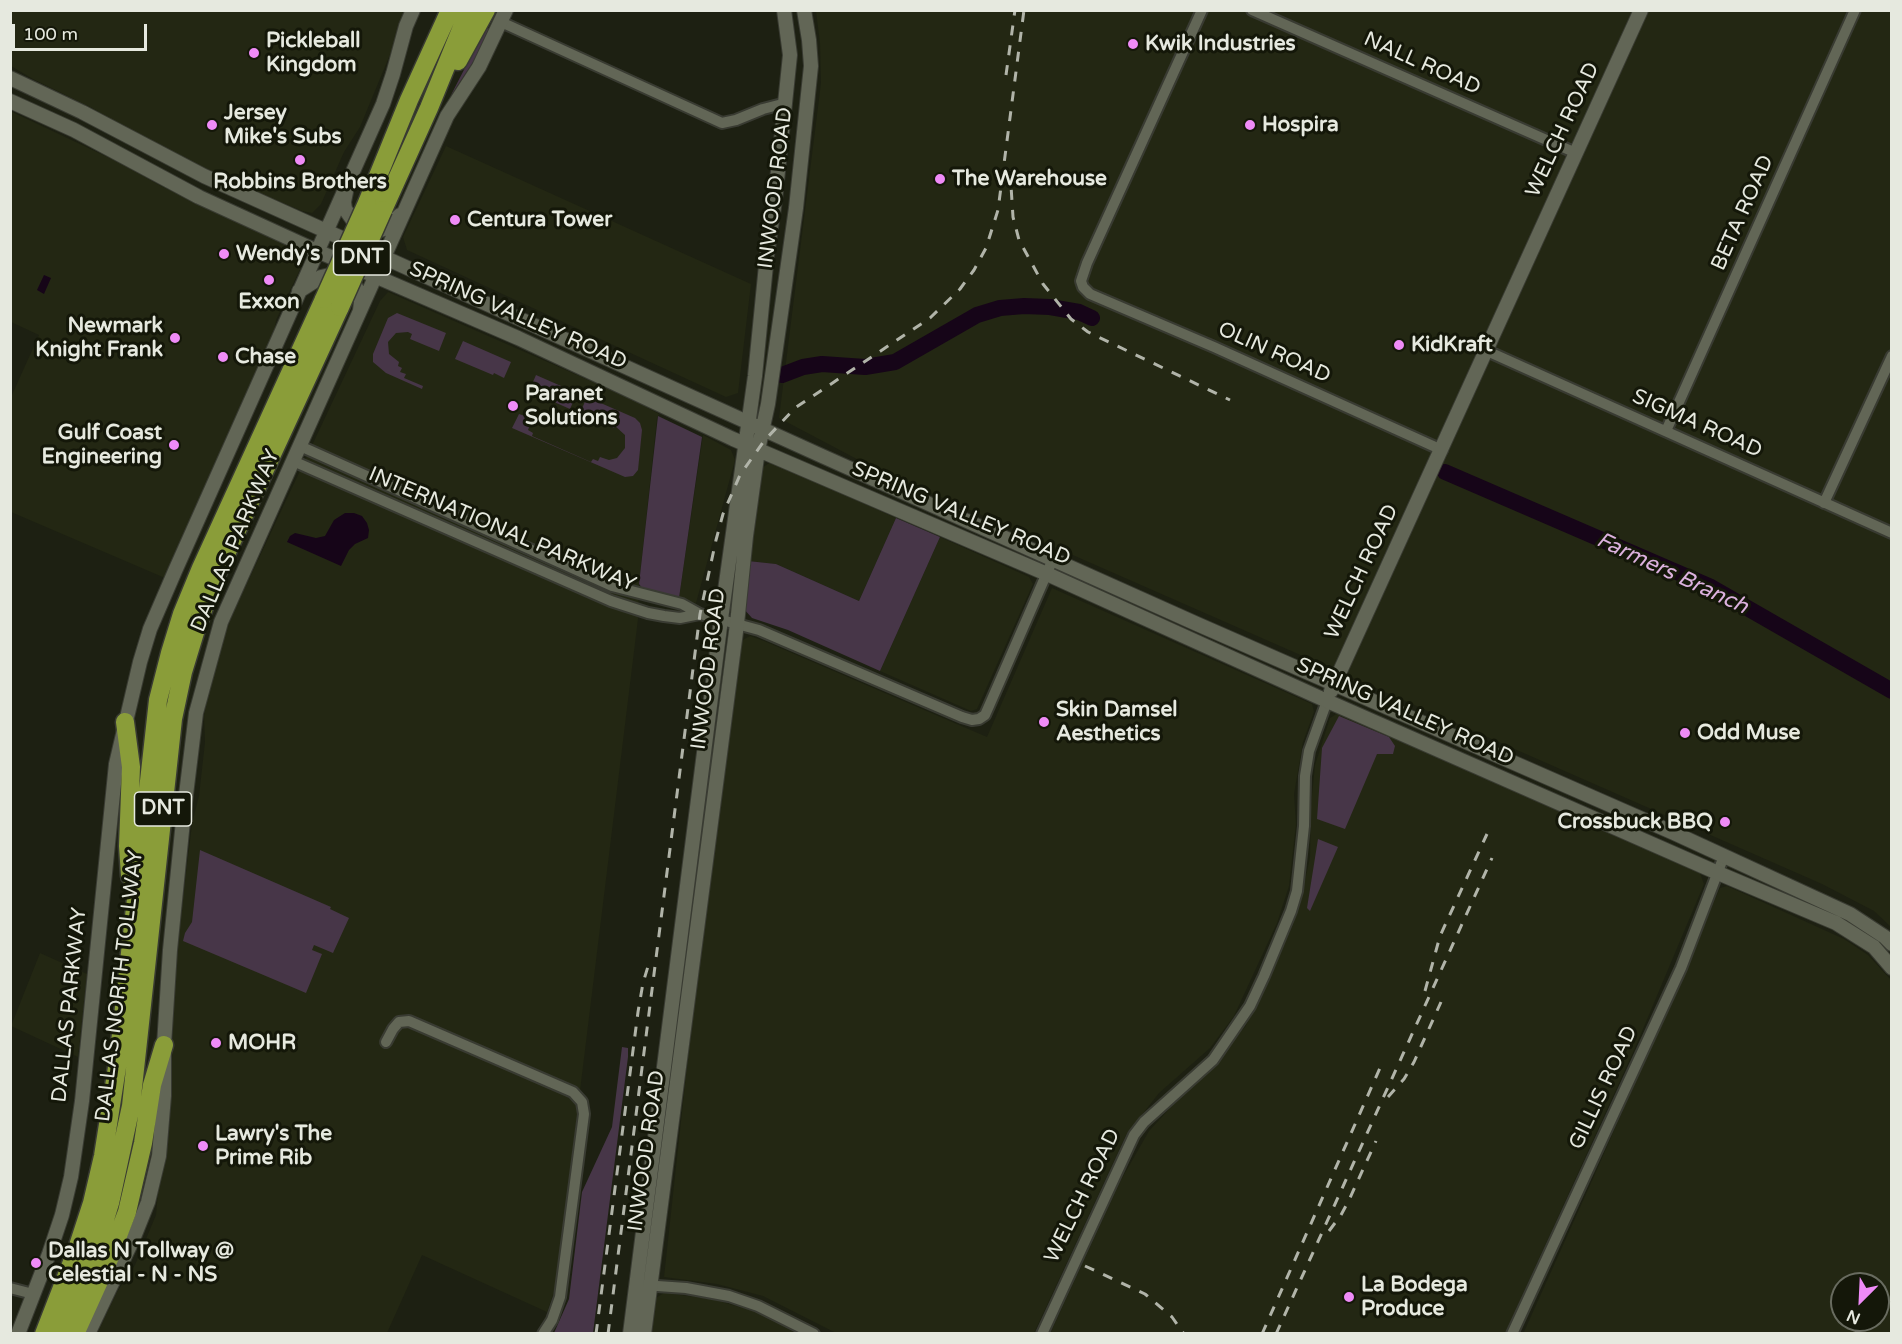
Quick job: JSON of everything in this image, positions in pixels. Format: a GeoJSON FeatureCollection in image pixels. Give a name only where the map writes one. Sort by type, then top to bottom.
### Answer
{"type":"FeatureCollection","features":[{"type":"Feature","properties":{"kind":"highway"},"geometry":{"type":"LineString","coordinates":[[409,100],[414,72],[438,10]]}},
{"type":"Feature","properties":{"kind":"highway","name":"DALLAS NORTH TOLLWAY"},"geometry":{"type":"LineString","coordinates":[[375,207],[409,100],[450,10]]}},
{"type":"Feature","properties":{"kind":"highway","name":"DALLAS NORTH TOLLWAY"},"geometry":{"type":"LineString","coordinates":[[62,1334],[96,1249],[110,1203],[131,1106],[172,729],[183,672],[197,626],[214,580],[332,303],[375,207],[429,108],[469,10]]}},
{"type":"Feature","properties":{"kind":"highway"},"geometry":{"type":"LineString","coordinates":[[429,108],[464,52],[486,10]]}},
{"type":"Feature","properties":{"kind":"highway","name":"DALLAS NORTH TOLLWAY"},"geometry":{"type":"LineString","coordinates":[[44,1334],[77,1250],[92,1203],[103,1156],[114,1089],[133,932],[158,700],[170,653],[182,614],[201,568],[332,303]]}},
{"type":"Feature","properties":{"kind":"highway"},"geometry":{"type":"LineString","coordinates":[[125,722],[131,767],[128,846],[133,932]]}},
{"type":"Feature","properties":{"kind":"highway"},"geometry":{"type":"LineString","coordinates":[[75,1334],[109,1259],[127,1212],[143,1143],[152,1085],[164,1045]]}},
{"type":"Feature","properties":{"kind":"main road","name":"DALLAS PARKWAY"},"geometry":{"type":"LineString","coordinates":[[18,1334],[62,1215],[74,1154],[96,974],[116,764],[150,629],[383,104],[406,26],[413,10]]}},
{"type":"Feature","properties":{"kind":"main road","name":"INWOOD ROAD"},"geometry":{"type":"LineString","coordinates":[[644,1334],[643,1285],[660,1095],[754,376],[786,103],[790,55],[784,10]]}},
{"type":"Feature","properties":{"kind":"main road","name":"INWOOD ROAD"},"geometry":{"type":"LineString","coordinates":[[630,1334],[643,1285],[676,1096],[737,624],[746,536],[790,260],[811,66],[804,10]]}},
{"type":"Feature","properties":{"kind":"main road","name":"WELCH ROAD"},"geometry":{"type":"LineString","coordinates":[[1326,701],[1641,10]]}},
{"type":"Feature","properties":{"kind":"main road","name":"DALLAS PARKWAY"},"geometry":{"type":"LineString","coordinates":[[88,1334],[148,1202],[161,1138],[165,1074],[164,1045],[172,937],[196,713],[220,622],[447,116],[479,67],[503,16]]}},
{"type":"Feature","properties":{"kind":"main road","name":"SPRING VALLEY ROAD"},"geometry":{"type":"LineString","coordinates":[[10,78],[82,112],[204,176],[747,423],[1724,856],[1850,914],[1892,944]]}},
{"type":"Feature","properties":{"kind":"main road","name":"SPRING VALLEY ROAD"},"geometry":{"type":"LineString","coordinates":[[10,101],[74,130],[199,196],[317,251],[597,374],[758,450],[1047,574],[1326,701],[1836,923],[1874,947],[1892,968]]}},
{"type":"Feature","properties":{"kind":"main road"},"geometry":{"type":"LineString","coordinates":[[786,103],[806,104]]}},
{"type":"Feature","properties":{"kind":"main road"},"geometry":{"type":"LineString","coordinates":[[74,130],[82,112]]}},
{"type":"Feature","properties":{"kind":"main road"},"geometry":{"type":"LineString","coordinates":[[199,196],[204,176]]}},
{"type":"Feature","properties":{"kind":"main road"},"geometry":{"type":"LineString","coordinates":[[350,179],[344,202],[345,209],[361,226],[377,231],[387,228],[408,204]]}},
{"type":"Feature","properties":{"kind":"main road"},"geometry":{"type":"LineString","coordinates":[[767,255],[790,260]]}},
{"type":"Feature","properties":{"kind":"main road"},"geometry":{"type":"LineString","coordinates":[[299,291],[321,277],[330,275],[345,278],[354,284],[358,291],[361,302],[360,312]]}},
{"type":"Feature","properties":{"kind":"main road"},"geometry":{"type":"LineString","coordinates":[[597,374],[640,385],[651,379]]}},
{"type":"Feature","properties":{"kind":"main road"},"geometry":{"type":"LineString","coordinates":[[656,401],[664,394],[676,398],[686,395]]}},
{"type":"Feature","properties":{"kind":"main road"},"geometry":{"type":"LineString","coordinates":[[940,528],[947,511]]}},
{"type":"Feature","properties":{"kind":"main road"},"geometry":{"type":"LineString","coordinates":[[1576,810],[1584,793]]}},
{"type":"Feature","properties":{"kind":"main road"},"geometry":{"type":"LineString","coordinates":[[693,839],[709,841]]}},
{"type":"Feature","properties":{"kind":"main road"},"geometry":{"type":"LineString","coordinates":[[660,1095],[676,1096]]}},
{"type":"Feature","properties":{"kind":"street","name":"OLIN ROAD"},"geometry":{"type":"LineString","coordinates":[[1202,10],[1087,264],[1081,281],[1083,287],[1090,294],[1442,450]]}},
{"type":"Feature","properties":{"kind":"street","name":"NALL ROAD"},"geometry":{"type":"LineString","coordinates":[[1252,10],[1576,153]]}},
{"type":"Feature","properties":{"kind":"street","name":"BETA ROAD"},"geometry":{"type":"LineString","coordinates":[[1666,431],[1855,10]]}},
{"type":"Feature","properties":{"kind":"street"},"geometry":{"type":"LineString","coordinates":[[503,16],[722,123],[786,103]]}},
{"type":"Feature","properties":{"kind":"street","name":"SIGMA ROAD"},"geometry":{"type":"LineString","coordinates":[[1487,351],[1892,533]]}},
{"type":"Feature","properties":{"kind":"street"},"geometry":{"type":"LineString","coordinates":[[1824,503],[1892,356]]}},
{"type":"Feature","properties":{"kind":"street","name":"INTERNATIONAL PARKWAY"},"geometry":{"type":"LineString","coordinates":[[300,446],[612,586],[682,604],[700,614],[759,630],[972,720],[985,715],[1053,559]]}},
{"type":"Feature","properties":{"kind":"street","name":"INTERNATIONAL PARKWAY"},"geometry":{"type":"LineString","coordinates":[[293,461],[611,601],[664,616],[680,618],[700,614]]}},
{"type":"Feature","properties":{"kind":"street","name":"WELCH ROAD"},"geometry":{"type":"LineString","coordinates":[[1042,1334],[1134,1135],[1144,1122],[1213,1060],[1250,1006],[1264,976],[1292,911],[1297,891],[1304,826],[1305,776],[1309,751],[1326,701]]}},
{"type":"Feature","properties":{"kind":"street","name":"GILLIS ROAD"},"geometry":{"type":"LineString","coordinates":[[1512,1334],[1681,968],[1724,856]]}},
{"type":"Feature","properties":{"kind":"street"},"geometry":{"type":"LineString","coordinates":[[386,1042],[399,1022],[409,1021],[573,1092],[582,1102],[584,1114],[560,1297],[552,1320],[543,1334]]}},
{"type":"Feature","properties":{"kind":"street"},"geometry":{"type":"LineString","coordinates":[[643,1285],[686,1288],[729,1296],[758,1306],[814,1334]]}},
{"type":"Feature","properties":{"kind":"street"},"geometry":{"type":"LineString","coordinates":[[10,1288],[21,1289],[33,1294]]}},
{"type":"Feature","properties":{"kind":"shaded area"},"geometry":{"type":"Polygon","coordinates":[[[10,11],[408,11],[360,127],[344,152],[321,204],[312,213],[302,211],[207,171],[11,66],[10,11]]]}},
{"type":"Feature","properties":{"kind":"shaded area"},"geometry":{"type":"Polygon","coordinates":[[[816,11],[1891,11],[1891,927],[1874,911],[1822,884],[870,466],[779,418],[821,83],[816,11]]]}},
{"type":"Feature","properties":{"kind":"shaded area"},"geometry":{"type":"Polygon","coordinates":[[[490,28],[477,56],[450,97],[485,29],[490,28]]]}},
{"type":"Feature","properties":{"kind":"shaded area"},"geometry":{"type":"Polygon","coordinates":[[[10,111],[120,163],[161,186],[298,250],[304,259],[276,320],[274,335],[165,578],[11,512],[11,397],[39,335],[11,322],[10,111]]]}},
{"type":"Feature","properties":{"kind":"shaded area"},"geometry":{"type":"Polygon","coordinates":[[[446,146],[751,284],[738,393],[726,397],[407,250],[403,237],[446,146]]]}},
{"type":"Feature","properties":{"kind":"shaded area"},"geometry":{"type":"Polygon","coordinates":[[[44,275],[51,278],[44,294],[37,290],[44,275]]]}},
{"type":"Feature","properties":{"kind":"shaded area"},"geometry":{"type":"Polygon","coordinates":[[[388,292],[634,400],[659,414],[639,584],[638,619],[556,1286],[547,1312],[422,1255],[387,1333],[97,1334],[117,1292],[135,1265],[156,1215],[168,1141],[174,979],[178,939],[192,824],[199,796],[205,742],[204,715],[210,685],[234,611],[380,301],[388,292]]]}},
{"type":"Feature","properties":{"kind":"shaded area"},"geometry":{"type":"Polygon","coordinates":[[[397,313],[446,333],[439,351],[410,339],[412,334],[408,332],[396,333],[388,342],[389,354],[399,362],[398,366],[402,368],[400,372],[406,374],[404,378],[423,386],[422,389],[386,373],[373,362],[373,354],[388,318],[397,313]]]}},
{"type":"Feature","properties":{"kind":"shaded area"},"geometry":{"type":"Polygon","coordinates":[[[463,341],[511,362],[504,378],[455,359],[463,341]]]}},
{"type":"Feature","properties":{"kind":"shaded area"},"geometry":{"type":"Polygon","coordinates":[[[536,375],[577,393],[570,409],[529,391],[536,375]]]}},
{"type":"Feature","properties":{"kind":"shaded area"},"geometry":{"type":"Polygon","coordinates":[[[587,397],[635,418],[640,423],[642,430],[638,470],[633,476],[625,477],[512,428],[519,414],[528,417],[525,423],[530,425],[528,430],[533,433],[532,436],[591,462],[593,459],[598,461],[600,457],[609,460],[617,458],[625,448],[625,435],[615,426],[614,428],[580,413],[587,397]]]}},
{"type":"Feature","properties":{"kind":"shaded area"},"geometry":{"type":"Polygon","coordinates":[[[658,416],[702,437],[679,598],[643,589],[639,584],[658,416]]]}},
{"type":"Feature","properties":{"kind":"shaded area"},"geometry":{"type":"Polygon","coordinates":[[[703,435],[731,450],[735,460],[696,603],[679,598],[703,435]]]}},
{"type":"Feature","properties":{"kind":"shaded area"},"geometry":{"type":"Polygon","coordinates":[[[771,462],[896,518],[859,601],[776,564],[748,561],[760,469],[771,462]]]}},
{"type":"Feature","properties":{"kind":"shaded area"},"geometry":{"type":"Polygon","coordinates":[[[345,513],[362,516],[369,530],[368,538],[355,544],[349,550],[341,566],[287,542],[295,533],[316,538],[325,536],[334,520],[345,513]]]}},
{"type":"Feature","properties":{"kind":"shaded area"},"geometry":{"type":"Polygon","coordinates":[[[896,518],[940,537],[880,671],[788,630],[752,618],[743,608],[748,561],[776,564],[859,601],[896,518]]]}},
{"type":"Feature","properties":{"kind":"shaded area"},"geometry":{"type":"Polygon","coordinates":[[[940,537],[1029,577],[1033,584],[977,709],[971,711],[880,671],[940,537]]]}},
{"type":"Feature","properties":{"kind":"shaded area"},"geometry":{"type":"Polygon","coordinates":[[[1052,588],[1312,704],[1314,712],[1303,742],[1294,794],[1296,824],[1289,886],[1277,923],[1234,1016],[1210,1048],[1159,1093],[1126,1135],[1034,1333],[836,1333],[763,1296],[717,1284],[664,1277],[713,828],[737,643],[750,636],[764,641],[987,737],[1052,588]]]}},
{"type":"Feature","properties":{"kind":"shaded area"},"geometry":{"type":"Polygon","coordinates":[[[1338,713],[1700,873],[1704,884],[1635,1048],[1505,1333],[1050,1334],[1121,1180],[1149,1131],[1245,1027],[1264,991],[1300,905],[1310,857],[1315,765],[1330,718],[1338,713]]]}},
{"type":"Feature","properties":{"kind":"shaded area"},"geometry":{"type":"Polygon","coordinates":[[[1339,716],[1389,737],[1395,746],[1393,754],[1377,754],[1345,829],[1317,819],[1322,748],[1339,716]]]}},
{"type":"Feature","properties":{"kind":"shaded area"},"geometry":{"type":"Polygon","coordinates":[[[1318,839],[1338,847],[1310,911],[1307,908],[1318,839]]]}},
{"type":"Feature","properties":{"kind":"shaded area"},"geometry":{"type":"Polygon","coordinates":[[[200,850],[331,907],[330,909],[349,918],[333,953],[314,945],[312,950],[322,954],[306,993],[183,941],[192,922],[200,850]]]}},
{"type":"Feature","properties":{"kind":"shaded area"},"geometry":{"type":"Polygon","coordinates":[[[1727,886],[1844,939],[1868,955],[1891,980],[1891,1333],[1523,1334],[1720,888],[1727,886]]]}},
{"type":"Feature","properties":{"kind":"shaded area"},"geometry":{"type":"Polygon","coordinates":[[[40,953],[87,974],[78,1057],[11,1026],[40,953]]]}},
{"type":"Feature","properties":{"kind":"shaded area"},"geometry":{"type":"Polygon","coordinates":[[[622,1047],[628,1048],[628,1057],[593,1333],[554,1333],[569,1299],[582,1192],[612,1127],[622,1047]]]}},
{"type":"Feature","properties":{"kind":"shaded area"},"geometry":{"type":"Polygon","coordinates":[[[664,1293],[712,1299],[761,1313],[801,1333],[649,1334],[654,1299],[664,1293]]]}},
{"type":"Feature","properties":{"kind":"waterway","name":"Farmers Branch"},"geometry":{"type":"LineString","coordinates":[[782,375],[803,367],[822,364],[865,367],[895,362],[977,315],[1000,308],[1050,307],[1079,312],[1092,318]]}},
{"type":"Feature","properties":{"kind":"waterway","name":"Farmers Branch"},"geometry":{"type":"LineString","coordinates":[[1445,472],[1709,586],[1892,691]]}},
{"type":"Feature","properties":{"kind":"railway"},"geometry":{"type":"LineString","coordinates":[[1006,75],[1015,10]]}},
{"type":"Feature","properties":{"kind":"railway"},"geometry":{"type":"LineString","coordinates":[[608,1334],[700,614],[723,514],[740,475],[764,441],[795,408],[930,318],[960,289],[974,270],[986,248],[998,210],[1024,10]]}},
{"type":"Feature","properties":{"kind":"railway"},"geometry":{"type":"LineString","coordinates":[[1010,170],[1013,217],[1019,240],[1043,284],[1071,319],[1088,332],[1230,400]]}},
{"type":"Feature","properties":{"kind":"railway"},"geometry":{"type":"LineString","coordinates":[[1425,991],[1440,936],[1487,834]]}},
{"type":"Feature","properties":{"kind":"railway"},"geometry":{"type":"LineString","coordinates":[[1276,1334],[1492,858]]}},
{"type":"Feature","properties":{"kind":"railway"},"geometry":{"type":"LineString","coordinates":[[596,1334],[638,1012],[649,963]]}},
{"type":"Feature","properties":{"kind":"railway"},"geometry":{"type":"LineString","coordinates":[[1388,1097],[1404,1079],[1414,1062],[1441,1002]]}},
{"type":"Feature","properties":{"kind":"railway"},"geometry":{"type":"LineString","coordinates":[[1262,1334],[1380,1068]]}},
{"type":"Feature","properties":{"kind":"railway"},"geometry":{"type":"LineString","coordinates":[[1329,1231],[1349,1200],[1376,1141]]}},
{"type":"Feature","properties":{"kind":"railway"},"geometry":{"type":"LineString","coordinates":[[1085,1266],[1145,1294],[1172,1317],[1184,1334]]}},
{"type":"Feature","properties":{"kind":"place","name":"Kwik Industries"},"geometry":{"type":"Point","coordinates":[1133,44]}},
{"type":"Feature","properties":{"kind":"place","name":"Pickleball Kingdom"},"geometry":{"type":"Point","coordinates":[254,53]}},
{"type":"Feature","properties":{"kind":"place","name":"Jersey Mike's Subs"},"geometry":{"type":"Point","coordinates":[212,125]}},
{"type":"Feature","properties":{"kind":"place","name":"Hospira"},"geometry":{"type":"Point","coordinates":[1250,125]}},
{"type":"Feature","properties":{"kind":"place","name":"Robbins Brothers"},"geometry":{"type":"Point","coordinates":[300,160]}},
{"type":"Feature","properties":{"kind":"place","name":"The Warehouse"},"geometry":{"type":"Point","coordinates":[940,179]}},
{"type":"Feature","properties":{"kind":"place","name":"Centura Tower"},"geometry":{"type":"Point","coordinates":[455,220]}},
{"type":"Feature","properties":{"kind":"place","name":"Wendy's"},"geometry":{"type":"Point","coordinates":[224,254]}},
{"type":"Feature","properties":{"kind":"place","name":"Exxon"},"geometry":{"type":"Point","coordinates":[269,280]}},
{"type":"Feature","properties":{"kind":"place","name":"Newmark Knight Frank"},"geometry":{"type":"Point","coordinates":[175,338]}},
{"type":"Feature","properties":{"kind":"place","name":"KidKraft"},"geometry":{"type":"Point","coordinates":[1399,345]}},
{"type":"Feature","properties":{"kind":"place","name":"Chase"},"geometry":{"type":"Point","coordinates":[223,357]}},
{"type":"Feature","properties":{"kind":"place","name":"Paranet Solutions"},"geometry":{"type":"Point","coordinates":[513,406]}},
{"type":"Feature","properties":{"kind":"place","name":"Gulf Coast Engineering"},"geometry":{"type":"Point","coordinates":[174,445]}},
{"type":"Feature","properties":{"kind":"place","name":"Skin Damsel Aesthetics"},"geometry":{"type":"Point","coordinates":[1044,722]}},
{"type":"Feature","properties":{"kind":"place","name":"Odd Muse"},"geometry":{"type":"Point","coordinates":[1685,733]}},
{"type":"Feature","properties":{"kind":"place","name":"Crossbuck BBQ"},"geometry":{"type":"Point","coordinates":[1725,822]}},
{"type":"Feature","properties":{"kind":"place","name":"MOHR"},"geometry":{"type":"Point","coordinates":[216,1043]}},
{"type":"Feature","properties":{"kind":"place","name":"Lawry's The Prime Rib"},"geometry":{"type":"Point","coordinates":[203,1146]}},
{"type":"Feature","properties":{"kind":"place","name":"Dallas N Tollway @ Celestial - N - NS"},"geometry":{"type":"Point","coordinates":[36,1263]}},
{"type":"Feature","properties":{"kind":"place","name":"La Bodega Produce"},"geometry":{"type":"Point","coordinates":[1349,1297]}}]}
